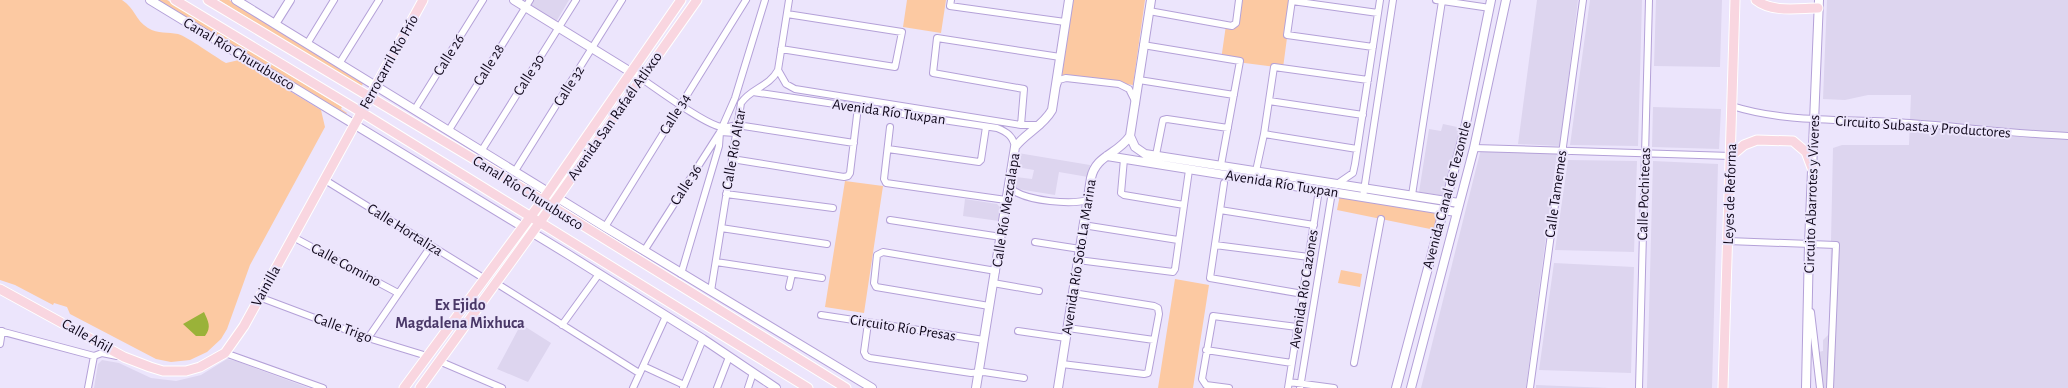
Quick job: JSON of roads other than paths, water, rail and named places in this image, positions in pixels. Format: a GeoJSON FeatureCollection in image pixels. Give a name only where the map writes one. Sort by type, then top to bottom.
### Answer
{"type":"FeatureCollection","features":[{"type":"Feature","properties":{"kind":"main road","name":"Canal Río Churubusco"},"geometry":{"type":"LineString","coordinates":[[175,0],[361,112],[808,388]]}},
{"type":"Feature","properties":{"kind":"main road","name":"Canal Río Churubusco"},"geometry":{"type":"LineString","coordinates":[[208,0],[375,92],[402,116],[846,388]]}},
{"type":"Feature","properties":{"kind":"main road","name":"Ferrocarril Río Frío"},"geometry":{"type":"LineString","coordinates":[[354,124],[375,92],[423,0]]}},
{"type":"Feature","properties":{"kind":"main road","name":"Avenida San Rafaél Atlixco"},"geometry":{"type":"LineString","coordinates":[[404,388],[542,201],[681,0]]}},
{"type":"Feature","properties":{"kind":"main road","name":"Avenida San Rafaél Atlixco"},"geometry":{"type":"LineString","coordinates":[[420,388],[533,233],[697,0]]}},
{"type":"Feature","properties":{"kind":"main road","name":"Leyes de Reforma"},"geometry":{"type":"LineString","coordinates":[[1723,388],[1735,0]]}},
{"type":"Feature","properties":{"kind":"main road"},"geometry":{"type":"LineString","coordinates":[[1756,0],[1762,4],[1772,7],[1818,4]]}},
{"type":"Feature","properties":{"kind":"main road","name":"Vainilla"},"geometry":{"type":"LineString","coordinates":[[124,357],[150,368],[176,372],[200,367],[225,353],[244,326],[325,180],[354,124]]}},
{"type":"Feature","properties":{"kind":"main road"},"geometry":{"type":"LineString","coordinates":[[1731,156],[1744,145],[1757,140],[1793,141],[1806,152],[1812,168]]}},
{"type":"Feature","properties":{"kind":"main road","name":"Calle Añil"},"geometry":{"type":"LineString","coordinates":[[0,289],[124,357]]}},
{"type":"Feature","properties":{"kind":"street","name":"Canal Río Churubusco"},"geometry":{"type":"LineString","coordinates":[[150,0],[523,226],[704,339],[776,388]]}},
{"type":"Feature","properties":{"kind":"street"},"geometry":{"type":"LineString","coordinates":[[275,24],[290,0]]}},
{"type":"Feature","properties":{"kind":"street"},"geometry":{"type":"LineString","coordinates":[[307,44],[334,0]]}},
{"type":"Feature","properties":{"kind":"street"},"geometry":{"type":"LineString","coordinates":[[339,64],[379,0]]}},
{"type":"Feature","properties":{"kind":"street","name":"Calle 26"},"geometry":{"type":"LineString","coordinates":[[415,109],[482,0]]}},
{"type":"Feature","properties":{"kind":"street"},"geometry":{"type":"LineString","coordinates":[[514,0],[528,4],[559,28],[721,130],[736,133]]}},
{"type":"Feature","properties":{"kind":"street","name":"Calle 30"},"geometry":{"type":"LineString","coordinates":[[482,150],[576,0]]}},
{"type":"Feature","properties":{"kind":"street","name":"Calle 32"},"geometry":{"type":"LineString","coordinates":[[515,171],[622,0]]}},
{"type":"Feature","properties":{"kind":"street","name":"Calle 34"},"geometry":{"type":"LineString","coordinates":[[605,227],[746,0]]}},
{"type":"Feature","properties":{"kind":"street"},"geometry":{"type":"LineString","coordinates":[[682,274],[718,146],[721,130],[735,98],[765,0]]}},
{"type":"Feature","properties":{"kind":"street"},"geometry":{"type":"LineString","coordinates":[[778,70],[789,0]]}},
{"type":"Feature","properties":{"kind":"street","name":"Calle Río Mezcalapa"},"geometry":{"type":"LineString","coordinates":[[976,388],[1015,147],[1024,137],[1046,120],[1052,110],[1068,0]]}},
{"type":"Feature","properties":{"kind":"street"},"geometry":{"type":"LineString","coordinates":[[1130,136],[1151,0]]}},
{"type":"Feature","properties":{"kind":"street"},"geometry":{"type":"LineString","coordinates":[[1149,11],[1232,26],[1234,25],[1239,0]]}},
{"type":"Feature","properties":{"kind":"street"},"geometry":{"type":"LineString","coordinates":[[1372,48],[1286,35],[1292,0],[1378,13]]}},
{"type":"Feature","properties":{"kind":"street"},"geometry":{"type":"LineString","coordinates":[[1337,184],[1348,178],[1353,172],[1358,150],[1380,0]]}},
{"type":"Feature","properties":{"kind":"street"},"geometry":{"type":"LineString","coordinates":[[1363,197],[1393,0]]}},
{"type":"Feature","properties":{"kind":"street"},"geometry":{"type":"LineString","coordinates":[[1412,195],[1439,0],[1490,4]]}},
{"type":"Feature","properties":{"kind":"street","name":"Avenida Canal de Tezontle"},"geometry":{"type":"LineString","coordinates":[[1411,388],[1474,148],[1506,0]]}},
{"type":"Feature","properties":{"kind":"street","name":"Calle Tamemes"},"geometry":{"type":"LineString","coordinates":[[1530,388],[1583,0]]}},
{"type":"Feature","properties":{"kind":"street","name":"Calle Pochitecas"},"geometry":{"type":"LineString","coordinates":[[1639,385],[1649,0]]}},
{"type":"Feature","properties":{"kind":"street","name":"Canal Río Churubusco"},"geometry":{"type":"LineString","coordinates":[[242,1],[275,24],[339,64],[375,92],[415,109],[644,251],[872,388]]}},
{"type":"Feature","properties":{"kind":"street"},"geometry":{"type":"LineString","coordinates":[[951,3],[1065,22]]}},
{"type":"Feature","properties":{"kind":"street","name":"Calle 28"},"geometry":{"type":"LineString","coordinates":[[448,130],[528,4]]}},
{"type":"Feature","properties":{"kind":"street","name":"Avenida Canal de Tezontle"},"geometry":{"type":"LineString","coordinates":[[1396,388],[1464,133],[1490,4]]}},
{"type":"Feature","properties":{"kind":"street","name":"Circuito Abarrotes y Víveres"},"geometry":{"type":"LineString","coordinates":[[1806,388],[1809,244],[1818,4]]}},
{"type":"Feature","properties":{"kind":"street"},"geometry":{"type":"LineString","coordinates":[[781,49],[896,67],[902,32],[787,14]]}},
{"type":"Feature","properties":{"kind":"street"},"geometry":{"type":"LineString","coordinates":[[1021,125],[1024,89],[933,72],[937,38],[1060,58]]}},
{"type":"Feature","properties":{"kind":"street"},"geometry":{"type":"LineString","coordinates":[[1144,45],[1240,61],[1221,165]]}},
{"type":"Feature","properties":{"kind":"street"},"geometry":{"type":"LineString","coordinates":[[1256,171],[1264,134],[1274,67],[1368,80]]}},
{"type":"Feature","properties":{"kind":"street","name":"Avenida Río Tuxpan"},"geometry":{"type":"LineString","coordinates":[[778,70],[786,84],[795,89],[1021,125],[1040,125]]}},
{"type":"Feature","properties":{"kind":"street","name":"Calle Río Altar"},"geometry":{"type":"LineString","coordinates":[[711,291],[741,103],[745,96],[773,79],[778,70]]}},
{"type":"Feature","properties":{"kind":"street"},"geometry":{"type":"LineString","coordinates":[[1055,88],[1059,80],[1066,78],[1119,84],[1129,89],[1136,103]]}},
{"type":"Feature","properties":{"kind":"street"},"geometry":{"type":"LineString","coordinates":[[1138,80],[1234,95]]}},
{"type":"Feature","properties":{"kind":"street","name":"Avenida Río Tuxpan"},"geometry":{"type":"LineString","coordinates":[[753,92],[986,126],[1006,132],[1014,141],[1015,147]]}},
{"type":"Feature","properties":{"kind":"street"},"geometry":{"type":"LineString","coordinates":[[1269,101],[1363,115]]}},
{"type":"Feature","properties":{"kind":"street","name":"Circuito Subasta y Productores"},"geometry":{"type":"LineString","coordinates":[[1732,106],[1766,115],[1910,123],[1998,133],[2068,136]]}},
{"type":"Feature","properties":{"kind":"street"},"geometry":{"type":"LineString","coordinates":[[732,159],[844,177],[848,176],[850,173],[858,107]]}},
{"type":"Feature","properties":{"kind":"street"},"geometry":{"type":"LineString","coordinates":[[1156,155],[1163,120],[1167,119],[1228,128]]}},
{"type":"Feature","properties":{"kind":"street"},"geometry":{"type":"LineString","coordinates":[[721,130],[737,125],[854,143]]}},
{"type":"Feature","properties":{"kind":"street"},"geometry":{"type":"LineString","coordinates":[[888,149],[979,162],[981,160],[986,126]]}},
{"type":"Feature","properties":{"kind":"street"},"geometry":{"type":"LineString","coordinates":[[890,127],[884,179],[886,183],[890,185],[1006,200]]}},
{"type":"Feature","properties":{"kind":"street","name":"Calle 36"},"geometry":{"type":"LineString","coordinates":[[644,251],[721,130]]}},
{"type":"Feature","properties":{"kind":"street"},"geometry":{"type":"LineString","coordinates":[[1264,134],[1358,150]]}},
{"type":"Feature","properties":{"kind":"street","name":"Avenida Río Tuxpan"},"geometry":{"type":"LineString","coordinates":[[1130,136],[1135,148],[1139,151],[1156,155],[1459,203]]}},
{"type":"Feature","properties":{"kind":"street","name":"Avenida Río Soto La Marina"},"geometry":{"type":"LineString","coordinates":[[1058,388],[1093,169],[1107,156],[1124,144],[1130,136]]}},
{"type":"Feature","properties":{"kind":"street"},"geometry":{"type":"LineString","coordinates":[[1474,148],[1562,152],[1731,156]]}},
{"type":"Feature","properties":{"kind":"street","name":"Avenida Río Tuxpan"},"geometry":{"type":"LineString","coordinates":[[1107,156],[1456,212]]}},
{"type":"Feature","properties":{"kind":"street"},"geometry":{"type":"LineString","coordinates":[[1124,159],[1121,193],[1124,195],[1184,205]]}},
{"type":"Feature","properties":{"kind":"street"},"geometry":{"type":"LineString","coordinates":[[1078,260],[1169,273],[1174,269],[1189,170]]}},
{"type":"Feature","properties":{"kind":"street"},"geometry":{"type":"LineString","coordinates":[[1288,185],[1289,176]]}},
{"type":"Feature","properties":{"kind":"street","name":"Calle Hortaliza"},"geometry":{"type":"LineString","coordinates":[[325,180],[485,279]]}},
{"type":"Feature","properties":{"kind":"street"},"geometry":{"type":"LineString","coordinates":[[1010,182],[1014,191],[1025,196],[1067,203],[1088,200]]}},
{"type":"Feature","properties":{"kind":"street"},"geometry":{"type":"LineString","coordinates":[[1224,183],[1210,278],[1303,294]]}},
{"type":"Feature","properties":{"kind":"street"},"geometry":{"type":"LineString","coordinates":[[1449,189],[1454,195],[1461,195]]}},
{"type":"Feature","properties":{"kind":"street","name":"Avenida Río Cazones"},"geometry":{"type":"LineString","coordinates":[[1288,385],[1319,190]]}},
{"type":"Feature","properties":{"kind":"street"},"geometry":{"type":"LineString","coordinates":[[1383,200],[1384,191]]}},
{"type":"Feature","properties":{"kind":"street","name":"Avenida Río Cazones"},"geometry":{"type":"LineString","coordinates":[[1300,386],[1332,192]]}},
{"type":"Feature","properties":{"kind":"street"},"geometry":{"type":"LineString","coordinates":[[726,194],[832,208]]}},
{"type":"Feature","properties":{"kind":"street"},"geometry":{"type":"LineString","coordinates":[[1220,210],[1314,225]]}},
{"type":"Feature","properties":{"kind":"street"},"geometry":{"type":"LineString","coordinates":[[1354,363],[1381,219]]}},
{"type":"Feature","properties":{"kind":"street"},"geometry":{"type":"LineString","coordinates":[[890,220],[1001,237]]}},
{"type":"Feature","properties":{"kind":"street"},"geometry":{"type":"LineString","coordinates":[[1083,224],[1178,240]]}},
{"type":"Feature","properties":{"kind":"street"},"geometry":{"type":"LineString","coordinates":[[721,228],[827,244]]}},
{"type":"Feature","properties":{"kind":"street","name":"Calle Comino"},"geometry":{"type":"LineString","coordinates":[[293,237],[398,293]]}},
{"type":"Feature","properties":{"kind":"street"},"geometry":{"type":"LineString","coordinates":[[1728,241],[1836,245],[1830,388]]}},
{"type":"Feature","properties":{"kind":"street"},"geometry":{"type":"LineString","coordinates":[[1035,242],[1080,249]]}},
{"type":"Feature","properties":{"kind":"street"},"geometry":{"type":"LineString","coordinates":[[1214,245],[1309,257]]}},
{"type":"Feature","properties":{"kind":"street"},"geometry":{"type":"LineString","coordinates":[[368,338],[431,246]]}},
{"type":"Feature","properties":{"kind":"street"},"geometry":{"type":"LineString","coordinates":[[989,306],[876,286],[874,283],[877,255],[883,252],[996,271]]}},
{"type":"Feature","properties":{"kind":"street"},"geometry":{"type":"LineString","coordinates":[[716,262],[822,278]]}},
{"type":"Feature","properties":{"kind":"street"},"geometry":{"type":"LineString","coordinates":[[562,325],[599,274]]}},
{"type":"Feature","properties":{"kind":"street"},"geometry":{"type":"LineString","coordinates":[[789,287],[792,274]]}},
{"type":"Feature","properties":{"kind":"street"},"geometry":{"type":"LineString","coordinates":[[496,283],[639,373]]}},
{"type":"Feature","properties":{"kind":"street"},"geometry":{"type":"LineString","coordinates":[[993,283],[1040,291]]}},
{"type":"Feature","properties":{"kind":"street"},"geometry":{"type":"LineString","coordinates":[[1808,292],[1820,388]]}},
{"type":"Feature","properties":{"kind":"street"},"geometry":{"type":"LineString","coordinates":[[1062,364],[1144,374],[1148,373],[1150,369],[1159,314],[1158,308],[1154,306],[1073,293]]}},
{"type":"Feature","properties":{"kind":"street","name":"Calle Trigo"},"geometry":{"type":"LineString","coordinates":[[259,297],[368,338],[427,356]]}},
{"type":"Feature","properties":{"kind":"street","name":"Circuito Río Presas"},"geometry":{"type":"LineString","coordinates":[[821,314],[868,323],[984,340]]}},
{"type":"Feature","properties":{"kind":"street"},"geometry":{"type":"LineString","coordinates":[[633,388],[666,316]]}},
{"type":"Feature","properties":{"kind":"street"},"geometry":{"type":"LineString","coordinates":[[1229,388],[1203,383],[1206,350],[1213,316],[1297,327]]}},
{"type":"Feature","properties":{"kind":"street","name":"Circuito Río Presas"},"geometry":{"type":"LineString","coordinates":[[868,323],[864,352],[866,356],[870,358],[971,373],[979,372],[1024,378]]}},
{"type":"Feature","properties":{"kind":"street"},"geometry":{"type":"LineString","coordinates":[[1068,328],[1154,340]]}},
{"type":"Feature","properties":{"kind":"street"},"geometry":{"type":"LineString","coordinates":[[0,344],[1,331]]}},
{"type":"Feature","properties":{"kind":"street","name":"Calle Añil"},"geometry":{"type":"LineString","coordinates":[[1,331],[94,356],[102,353],[124,357]]}},
{"type":"Feature","properties":{"kind":"street"},"geometry":{"type":"LineString","coordinates":[[1018,332],[1066,338]]}},
{"type":"Feature","properties":{"kind":"street"},"geometry":{"type":"LineString","coordinates":[[643,366],[684,387],[704,339]]}},
{"type":"Feature","properties":{"kind":"street"},"geometry":{"type":"LineString","coordinates":[[1206,350],[1292,363]]}},
{"type":"Feature","properties":{"kind":"street"},"geometry":{"type":"LineString","coordinates":[[225,353],[323,388]]}},
{"type":"Feature","properties":{"kind":"street"},"geometry":{"type":"LineString","coordinates":[[88,388],[94,356]]}},
{"type":"Feature","properties":{"kind":"street"},"geometry":{"type":"LineString","coordinates":[[717,388],[729,357]]}},
{"type":"Feature","properties":{"kind":"street"},"geometry":{"type":"LineString","coordinates":[[439,362],[502,388]]}},
{"type":"Feature","properties":{"kind":"street"},"geometry":{"type":"LineString","coordinates":[[748,388],[753,373]]}},
{"type":"Feature","properties":{"kind":"street"},"geometry":{"type":"LineString","coordinates":[[1288,385],[1334,388]]}},
{"type":"Feature","properties":{"kind":"district","name":"Ex Ejido Magdalena Mixhuca"},"geometry":{"type":"Point","coordinates":[460,314]}}]}
